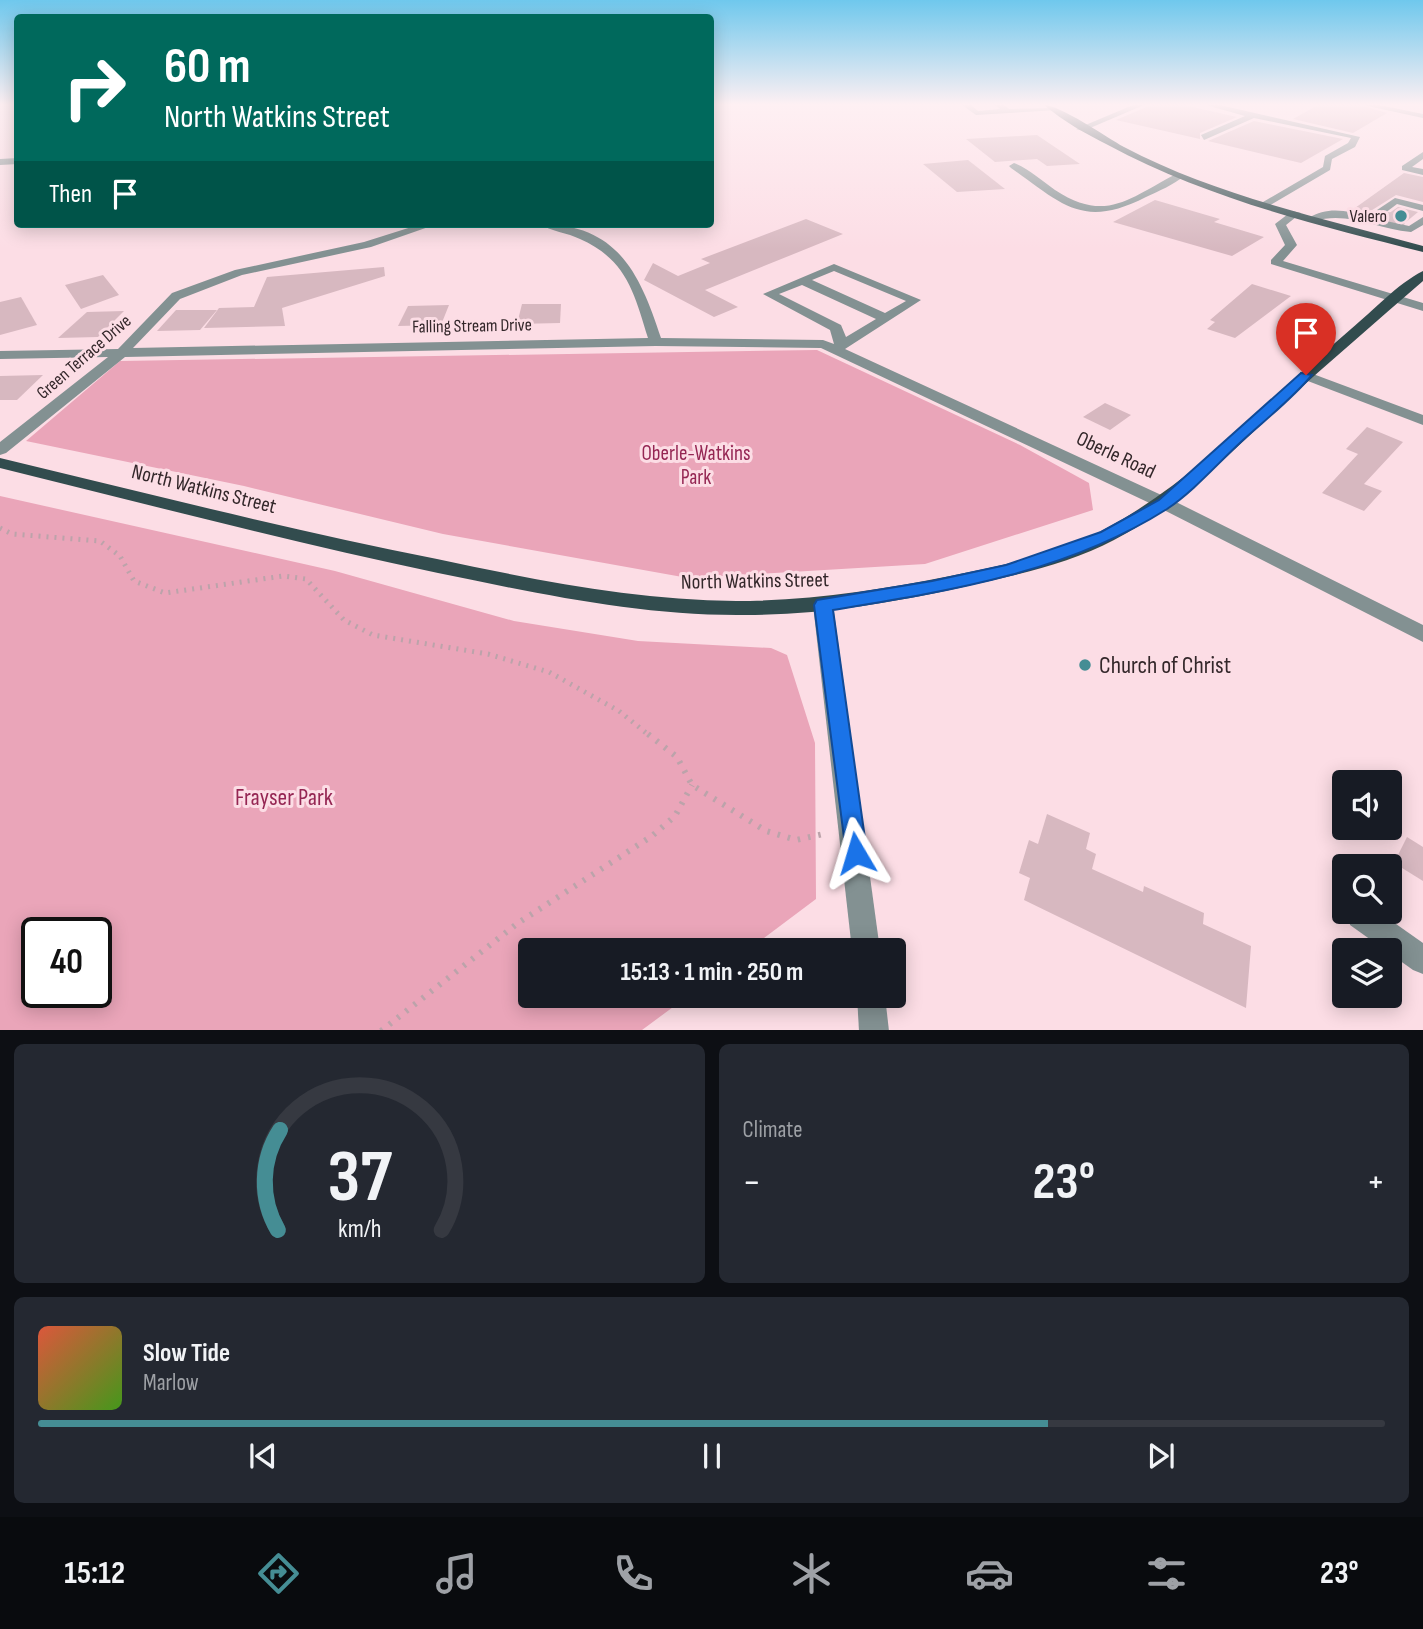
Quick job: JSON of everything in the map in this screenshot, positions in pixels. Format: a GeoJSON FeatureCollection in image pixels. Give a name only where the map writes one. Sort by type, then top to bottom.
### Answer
{"type":"FeatureCollection","features":[{"type":"Feature","properties":{"kind":"main road"},"geometry":{"type":"LineString","coordinates":[[1125,153],[1179,176],[1423,249]]}},
{"type":"Feature","properties":{"kind":"main road","name":"North Watkins Street"},"geometry":{"type":"LineString","coordinates":[[0,463],[375,553],[638,604],[736,608],[823,605],[932,587],[1006,570],[1076,550],[1107,536],[1164,503],[1306,375],[1423,275]]}},
{"type":"Feature","properties":{"kind":"street"},"geometry":{"type":"LineString","coordinates":[[1266,204],[1327,168],[1328,158],[1337,153]]}},
{"type":"Feature","properties":{"kind":"street"},"geometry":{"type":"LineString","coordinates":[[1423,155],[1405,168],[1423,172]]}},
{"type":"Feature","properties":{"kind":"street"},"geometry":{"type":"LineString","coordinates":[[1014,166],[1076,209],[1103,214],[1179,176]]}},
{"type":"Feature","properties":{"kind":"street"},"geometry":{"type":"LineString","coordinates":[[1314,218],[1327,212],[1383,214],[1403,229],[1418,218],[1395,201],[1383,214]]}},
{"type":"Feature","properties":{"kind":"street"},"geometry":{"type":"LineString","coordinates":[[1296,213],[1280,224],[1291,245],[1275,262],[1423,307]]}},
{"type":"Feature","properties":{"kind":"street","name":"Green Terrace Drive"},"geometry":{"type":"LineString","coordinates":[[0,450],[121,353],[176,296],[239,272],[367,244],[419,228]]}},
{"type":"Feature","properties":{"kind":"street"},"geometry":{"type":"LineString","coordinates":[[566,228],[609,250],[634,277],[656,342]]}},
{"type":"Feature","properties":{"kind":"street"},"geometry":{"type":"LineString","coordinates":[[834,267],[915,300],[886,318],[834,346],[836,328],[769,294],[834,267]]}},
{"type":"Feature","properties":{"kind":"street"},"geometry":{"type":"LineString","coordinates":[[802,280],[886,318]]}},
{"type":"Feature","properties":{"kind":"street","name":"Falling Stream Drive"},"geometry":{"type":"LineString","coordinates":[[0,355],[656,342],[834,346]]}},
{"type":"Feature","properties":{"kind":"street","name":"Oberle Road"},"geometry":{"type":"LineString","coordinates":[[834,346],[1164,503],[1423,634]]}},
{"type":"Feature","properties":{"kind":"street"},"geometry":{"type":"LineString","coordinates":[[1306,375],[1423,420]]}},
{"type":"Feature","properties":{"kind":"street"},"geometry":{"type":"LineString","coordinates":[[823,605],[865,938]]}},
{"type":"Feature","properties":{"kind":"street"},"geometry":{"type":"LineString","coordinates":[[1373,924],[1423,960]]}},
{"type":"Feature","properties":{"kind":"street"},"geometry":{"type":"LineString","coordinates":[[872,1008],[874,1030]]}},
{"type":"Feature","properties":{"kind":"path"},"geometry":{"type":"LineString","coordinates":[[0,528],[12,534],[100,541],[120,556],[134,581],[165,593],[283,576],[306,579],[344,620],[373,635],[488,654],[549,673],[618,711],[677,757],[692,785],[766,831],[796,840],[853,828]]}},
{"type":"Feature","properties":{"kind":"path"},"geometry":{"type":"LineString","coordinates":[[382,1030],[518,923],[652,836],[675,816],[692,785]]}},
{"type":"Feature","properties":{"kind":"green space","name":"Oberle-Watkins Park"},"geometry":{"type":"Polygon","coordinates":[[[817,350],[1020,445],[1089,483],[1093,510],[925,564],[688,578],[443,534],[244,486],[26,441],[120,361],[817,350]]]}},
{"type":"Feature","properties":{"kind":"green space","name":"Frayser Park"},"geometry":{"type":"Polygon","coordinates":[[[0,496],[335,571],[514,621],[638,641],[771,648],[787,655],[815,743],[816,899],[764,938],[518,938],[518,1008],[672,1008],[642,1030],[0,1030],[0,496]]]}},
{"type":"Feature","properties":{"kind":"building"},"geometry":{"type":"Polygon","coordinates":[[[984,153],[1064,153],[1080,164],[1047,166],[1037,159],[995,162],[984,153]]]}},
{"type":"Feature","properties":{"kind":"building"},"geometry":{"type":"Polygon","coordinates":[[[1259,153],[1318,153],[1301,163],[1259,153]]]}},
{"type":"Feature","properties":{"kind":"building"},"geometry":{"type":"Polygon","coordinates":[[[968,160],[1005,189],[957,192],[923,164],[968,160]]]}},
{"type":"Feature","properties":{"kind":"building"},"geometry":{"type":"Polygon","coordinates":[[[1404,173],[1423,177],[1423,202],[1396,195],[1369,212],[1355,208],[1404,173]]]}},
{"type":"Feature","properties":{"kind":"building"},"geometry":{"type":"Polygon","coordinates":[[[1155,200],[1220,219],[1214,222],[1264,237],[1232,256],[1113,222],[1155,200]]]}},
{"type":"Feature","properties":{"kind":"building"},"geometry":{"type":"Polygon","coordinates":[[[1398,207],[1418,212],[1406,222],[1385,216],[1398,207]]]}},
{"type":"Feature","properties":{"kind":"building"},"geometry":{"type":"Polygon","coordinates":[[[806,219],[843,234],[705,290],[738,307],[714,317],[644,280],[653,263],[678,276],[710,263],[701,259],[806,219]]]}},
{"type":"Feature","properties":{"kind":"building"},"geometry":{"type":"Polygon","coordinates":[[[384,267],[385,276],[282,308],[285,326],[204,328],[219,308],[254,307],[267,277],[384,267]]]}},
{"type":"Feature","properties":{"kind":"building"},"geometry":{"type":"Polygon","coordinates":[[[103,275],[119,295],[81,309],[65,285],[103,275]]]}},
{"type":"Feature","properties":{"kind":"building"},"geometry":{"type":"Polygon","coordinates":[[[1252,284],[1291,296],[1235,338],[1207,329],[1215,322],[1210,320],[1252,284]]]}},
{"type":"Feature","properties":{"kind":"building"},"geometry":{"type":"Polygon","coordinates":[[[21,297],[37,325],[0,335],[0,302],[21,297]]]}},
{"type":"Feature","properties":{"kind":"building"},"geometry":{"type":"Polygon","coordinates":[[[522,304],[561,304],[560,323],[517,324],[522,304]]]}},
{"type":"Feature","properties":{"kind":"building"},"geometry":{"type":"Polygon","coordinates":[[[449,305],[441,325],[398,326],[408,306],[449,305]]]}},
{"type":"Feature","properties":{"kind":"building"},"geometry":{"type":"Polygon","coordinates":[[[176,310],[217,310],[200,330],[157,331],[176,310]]]}},
{"type":"Feature","properties":{"kind":"building"},"geometry":{"type":"Polygon","coordinates":[[[124,311],[98,337],[58,338],[87,312],[124,311]]]}},
{"type":"Feature","properties":{"kind":"building"},"geometry":{"type":"Polygon","coordinates":[[[43,375],[17,400],[0,400],[0,376],[43,375]]]}},
{"type":"Feature","properties":{"kind":"building"},"geometry":{"type":"Polygon","coordinates":[[[1105,403],[1131,415],[1110,430],[1083,417],[1105,403]]]}},
{"type":"Feature","properties":{"kind":"building"},"geometry":{"type":"Polygon","coordinates":[[[1367,427],[1403,442],[1364,484],[1382,491],[1364,511],[1322,493],[1358,454],[1346,449],[1367,427]]]}},
{"type":"Feature","properties":{"kind":"building"},"geometry":{"type":"Polygon","coordinates":[[[1047,814],[1090,833],[1086,849],[1096,854],[1092,869],[1143,892],[1144,886],[1204,913],[1203,924],[1251,946],[1246,1008],[1024,900],[1030,878],[1019,873],[1029,840],[1038,844],[1047,814]]]}},
{"type":"Feature","properties":{"kind":"building"},"geometry":{"type":"Polygon","coordinates":[[[1407,837],[1423,847],[1423,881],[1402,868],[1402,854],[1398,854],[1407,837]]]}},
{"type":"Feature","properties":{"kind":"tunnel"},"geometry":{"type":"LineString","coordinates":[[1386,217],[1405,222]]}},
{"type":"Feature","properties":{"kind":"place","name":"Valero"},"geometry":{"type":"Point","coordinates":[1401,216]}},
{"type":"Feature","properties":{"kind":"place","name":"Church of Christ"},"geometry":{"type":"Point","coordinates":[1085,665]}},
{"type":"Feature","properties":{"kind":"route"},"geometry":{"type":"LineString","coordinates":[[856,853],[823,605],[932,587],[1006,570],[1076,550],[1107,536],[1164,503],[1306,375]]}}]}
